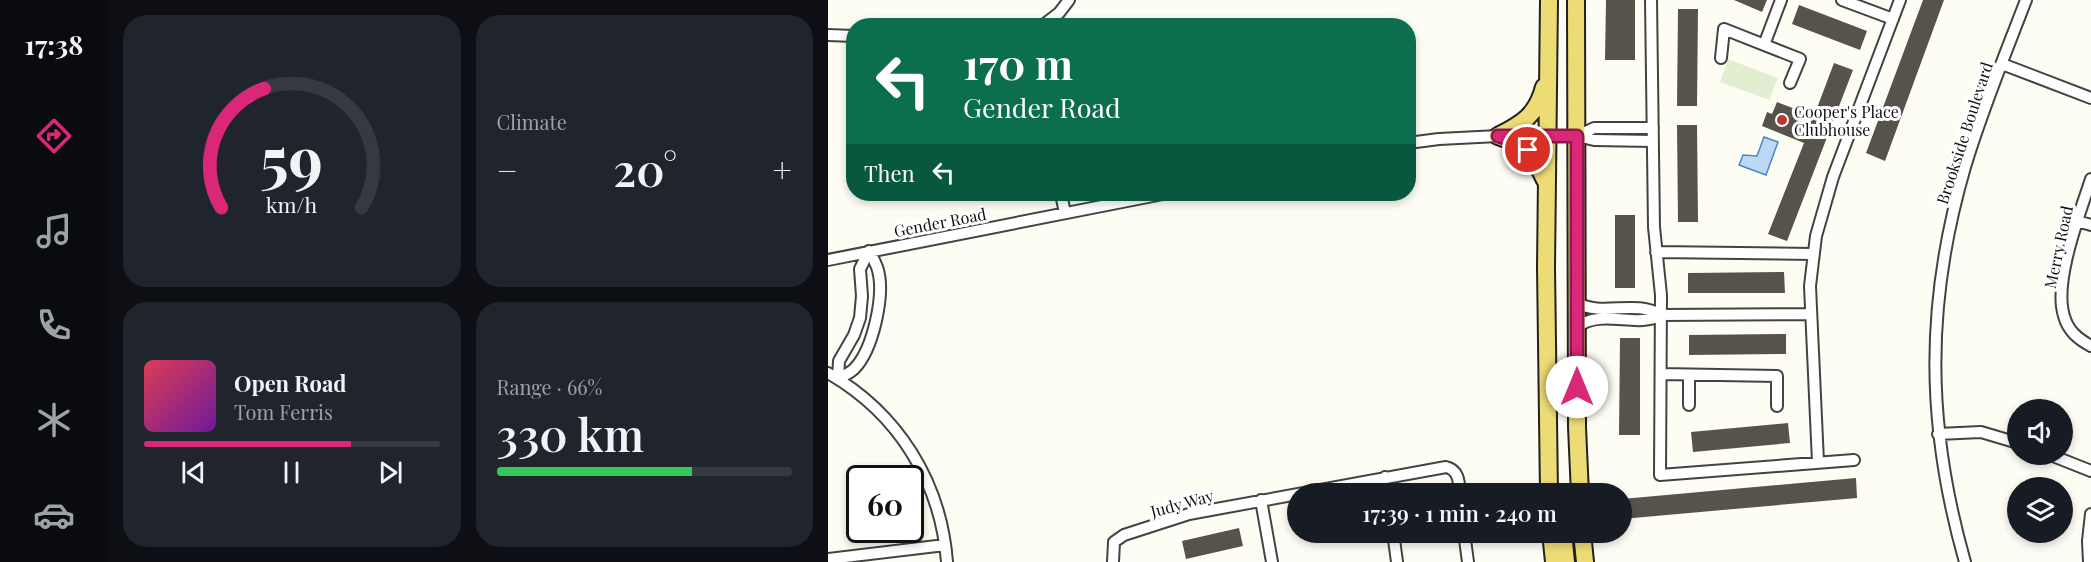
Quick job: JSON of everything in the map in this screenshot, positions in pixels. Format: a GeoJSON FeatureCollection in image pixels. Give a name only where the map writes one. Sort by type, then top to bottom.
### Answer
{"type":"FeatureCollection","features":[{"type":"Feature","properties":{"kind":"main road"},"geometry":{"type":"LineString","coordinates":[[1548,0],[1546,267],[1549,483]]}},
{"type":"Feature","properties":{"kind":"main road"},"geometry":{"type":"LineString","coordinates":[[1576,0],[1576,303],[1580,483]]}},
{"type":"Feature","properties":{"kind":"main road"},"geometry":{"type":"LineString","coordinates":[[1498,136],[1520,125],[1537,105],[1544,90],[1548,63]]}},
{"type":"Feature","properties":{"kind":"main road"},"geometry":{"type":"LineString","coordinates":[[1498,136],[1513,141],[1528,150],[1536,159],[1547,183]]}},
{"type":"Feature","properties":{"kind":"main road"},"geometry":{"type":"LineString","coordinates":[[1548,449],[1556,483]]}},
{"type":"Feature","properties":{"kind":"main road"},"geometry":{"type":"LineString","coordinates":[[1552,543],[1554,562]]}},
{"type":"Feature","properties":{"kind":"main road"},"geometry":{"type":"LineString","coordinates":[[1564,543],[1566,562]]}},
{"type":"Feature","properties":{"kind":"main road"},"geometry":{"type":"LineString","coordinates":[[1583,543],[1585,562]]}},
{"type":"Feature","properties":{"kind":"street"},"geometry":{"type":"LineString","coordinates":[[1052,18],[1069,0]]}},
{"type":"Feature","properties":{"kind":"street"},"geometry":{"type":"LineString","coordinates":[[1652,0],[1656,252],[1660,278],[1661,315],[1660,475],[1854,460]]}},
{"type":"Feature","properties":{"kind":"street"},"geometry":{"type":"LineString","coordinates":[[1764,45],[1781,0]]}},
{"type":"Feature","properties":{"kind":"street"},"geometry":{"type":"LineString","coordinates":[[1842,0],[1893,19]]}},
{"type":"Feature","properties":{"kind":"street"},"geometry":{"type":"LineString","coordinates":[[1818,462],[1810,314],[1813,254],[1830,188],[1900,0]]}},
{"type":"Feature","properties":{"kind":"street","name":"Brookside Boulevard"},"geometry":{"type":"LineString","coordinates":[[1965,562],[1951,512],[1938,434],[1935,375],[1936,326],[1945,255],[1966,166],[2026,0]]}},
{"type":"Feature","properties":{"kind":"street"},"geometry":{"type":"LineString","coordinates":[[1721,58],[1724,29],[1800,59],[1790,83]]}},
{"type":"Feature","properties":{"kind":"street"},"geometry":{"type":"LineString","coordinates":[[828,35],[846,36]]}},
{"type":"Feature","properties":{"kind":"street"},"geometry":{"type":"LineString","coordinates":[[2002,64],[2091,98]]}},
{"type":"Feature","properties":{"kind":"street"},"geometry":{"type":"LineString","coordinates":[[1577,136],[1594,128],[1653,129]]}},
{"type":"Feature","properties":{"kind":"street"},"geometry":{"type":"LineString","coordinates":[[1416,142],[1498,136],[1577,136],[1594,140],[1653,141]]}},
{"type":"Feature","properties":{"kind":"street","name":"Merry Road"},"geometry":{"type":"LineString","coordinates":[[2091,180],[2077,221],[2062,287],[2062,308],[2068,327],[2075,336],[2091,346]]}},
{"type":"Feature","properties":{"kind":"street"},"geometry":{"type":"LineString","coordinates":[[1062,201],[1065,213]]}},
{"type":"Feature","properties":{"kind":"street","name":"Gender Road"},"geometry":{"type":"LineString","coordinates":[[828,260],[869,250],[1127,201]]}},
{"type":"Feature","properties":{"kind":"street"},"geometry":{"type":"LineString","coordinates":[[2077,221],[2091,225]]}},
{"type":"Feature","properties":{"kind":"street"},"geometry":{"type":"LineString","coordinates":[[833,376],[860,318],[861,269],[869,250]]}},
{"type":"Feature","properties":{"kind":"street"},"geometry":{"type":"LineString","coordinates":[[833,376],[854,369],[866,349],[876,322],[879,276],[878,268],[869,250]]}},
{"type":"Feature","properties":{"kind":"street"},"geometry":{"type":"LineString","coordinates":[[1656,252],[1813,254]]}},
{"type":"Feature","properties":{"kind":"street"},"geometry":{"type":"LineString","coordinates":[[1576,303],[1581,306],[1600,308],[1645,307],[1661,315]]}},
{"type":"Feature","properties":{"kind":"street"},"geometry":{"type":"LineString","coordinates":[[1577,327],[1595,319],[1646,319],[1661,315],[1810,314]]}},
{"type":"Feature","properties":{"kind":"street"},"geometry":{"type":"LineString","coordinates":[[860,318],[876,322]]}},
{"type":"Feature","properties":{"kind":"street"},"geometry":{"type":"LineString","coordinates":[[1661,374],[1777,376],[1777,406]]}},
{"type":"Feature","properties":{"kind":"street"},"geometry":{"type":"LineString","coordinates":[[1689,375],[1689,405]]}},
{"type":"Feature","properties":{"kind":"street"},"geometry":{"type":"LineString","coordinates":[[833,376],[876,409],[912,452],[933,494],[939,513],[947,562]]}},
{"type":"Feature","properties":{"kind":"street"},"geometry":{"type":"LineString","coordinates":[[1938,434],[1981,432],[2007,440]]}},
{"type":"Feature","properties":{"kind":"street"},"geometry":{"type":"LineString","coordinates":[[2073,464],[2091,471]]}},
{"type":"Feature","properties":{"kind":"street","name":"Judy Way"},"geometry":{"type":"LineString","coordinates":[[1113,562],[1114,542],[1124,535],[1189,514],[1446,467],[1451,468],[1458,477],[1459,483]]}},
{"type":"Feature","properties":{"kind":"street"},"geometry":{"type":"LineString","coordinates":[[1385,477],[1386,483]]}},
{"type":"Feature","properties":{"kind":"street"},"geometry":{"type":"LineString","coordinates":[[1261,500],[1272,562]]}},
{"type":"Feature","properties":{"kind":"street"},"geometry":{"type":"LineString","coordinates":[[2089,562],[2088,540],[2091,514]]}},
{"type":"Feature","properties":{"kind":"street"},"geometry":{"type":"LineString","coordinates":[[1394,543],[1397,562]]}},
{"type":"Feature","properties":{"kind":"street"},"geometry":{"type":"LineString","coordinates":[[1465,543],[1468,562]]}},
{"type":"Feature","properties":{"kind":"street"},"geometry":{"type":"LineString","coordinates":[[828,559],[945,545]]}},
{"type":"Feature","properties":{"kind":"green space"},"geometry":{"type":"Polygon","coordinates":[[[1728,59],[1778,78],[1769,100],[1720,82],[1728,59]]]}},
{"type":"Feature","properties":{"kind":"water"},"geometry":{"type":"Polygon","coordinates":[[[1764,137],[1778,142],[1766,175],[1739,165],[1743,155],[1757,156],[1764,137]]]}},
{"type":"Feature","properties":{"kind":"building"},"geometry":{"type":"Polygon","coordinates":[[[1606,0],[1635,0],[1635,60],[1605,60],[1606,0]]]}},
{"type":"Feature","properties":{"kind":"building"},"geometry":{"type":"Polygon","coordinates":[[[1734,0],[1767,0],[1762,12],[1734,0]]]}},
{"type":"Feature","properties":{"kind":"building"},"geometry":{"type":"Polygon","coordinates":[[[1923,0],[1944,0],[1885,161],[1866,153],[1923,0]]]}},
{"type":"Feature","properties":{"kind":"building"},"geometry":{"type":"Polygon","coordinates":[[[1799,5],[1867,31],[1860,50],[1792,24],[1799,5]]]}},
{"type":"Feature","properties":{"kind":"building"},"geometry":{"type":"Polygon","coordinates":[[[1678,9],[1698,9],[1697,106],[1677,106],[1678,9]]]}},
{"type":"Feature","properties":{"kind":"building"},"geometry":{"type":"Polygon","coordinates":[[[1834,63],[1853,70],[1787,241],[1768,234],[1804,143],[1762,126],[1767,112],[1772,114],[1777,102],[1814,116],[1834,63]]]}},
{"type":"Feature","properties":{"kind":"building"},"geometry":{"type":"Polygon","coordinates":[[[1677,125],[1697,125],[1698,222],[1678,222],[1677,125]]]}},
{"type":"Feature","properties":{"kind":"building"},"geometry":{"type":"Polygon","coordinates":[[[1615,215],[1635,215],[1635,288],[1615,288],[1615,215]]]}},
{"type":"Feature","properties":{"kind":"building"},"geometry":{"type":"Polygon","coordinates":[[[1784,272],[1785,293],[1688,293],[1688,273],[1784,272]]]}},
{"type":"Feature","properties":{"kind":"building"},"geometry":{"type":"Polygon","coordinates":[[[1786,334],[1786,354],[1689,355],[1689,335],[1786,334]]]}},
{"type":"Feature","properties":{"kind":"building"},"geometry":{"type":"Polygon","coordinates":[[[1620,338],[1640,338],[1640,435],[1619,435],[1620,338]]]}},
{"type":"Feature","properties":{"kind":"building"},"geometry":{"type":"Polygon","coordinates":[[[1788,423],[1790,443],[1693,452],[1691,432],[1788,423]]]}},
{"type":"Feature","properties":{"kind":"building"},"geometry":{"type":"Polygon","coordinates":[[[1856,478],[1857,498],[1632,518],[1632,498],[1856,478]]]}},
{"type":"Feature","properties":{"kind":"building"},"geometry":{"type":"Polygon","coordinates":[[[1239,528],[1243,546],[1186,559],[1182,541],[1239,528]]]}},
{"type":"Feature","properties":{"kind":"place","name":"Cooper's Place Clubhouse"},"geometry":{"type":"Point","coordinates":[1782,120]}},
{"type":"Feature","properties":{"kind":"route"},"geometry":{"type":"LineString","coordinates":[[1528,150],[1513,141],[1498,136],[1577,136],[1577,387]]}}]}
